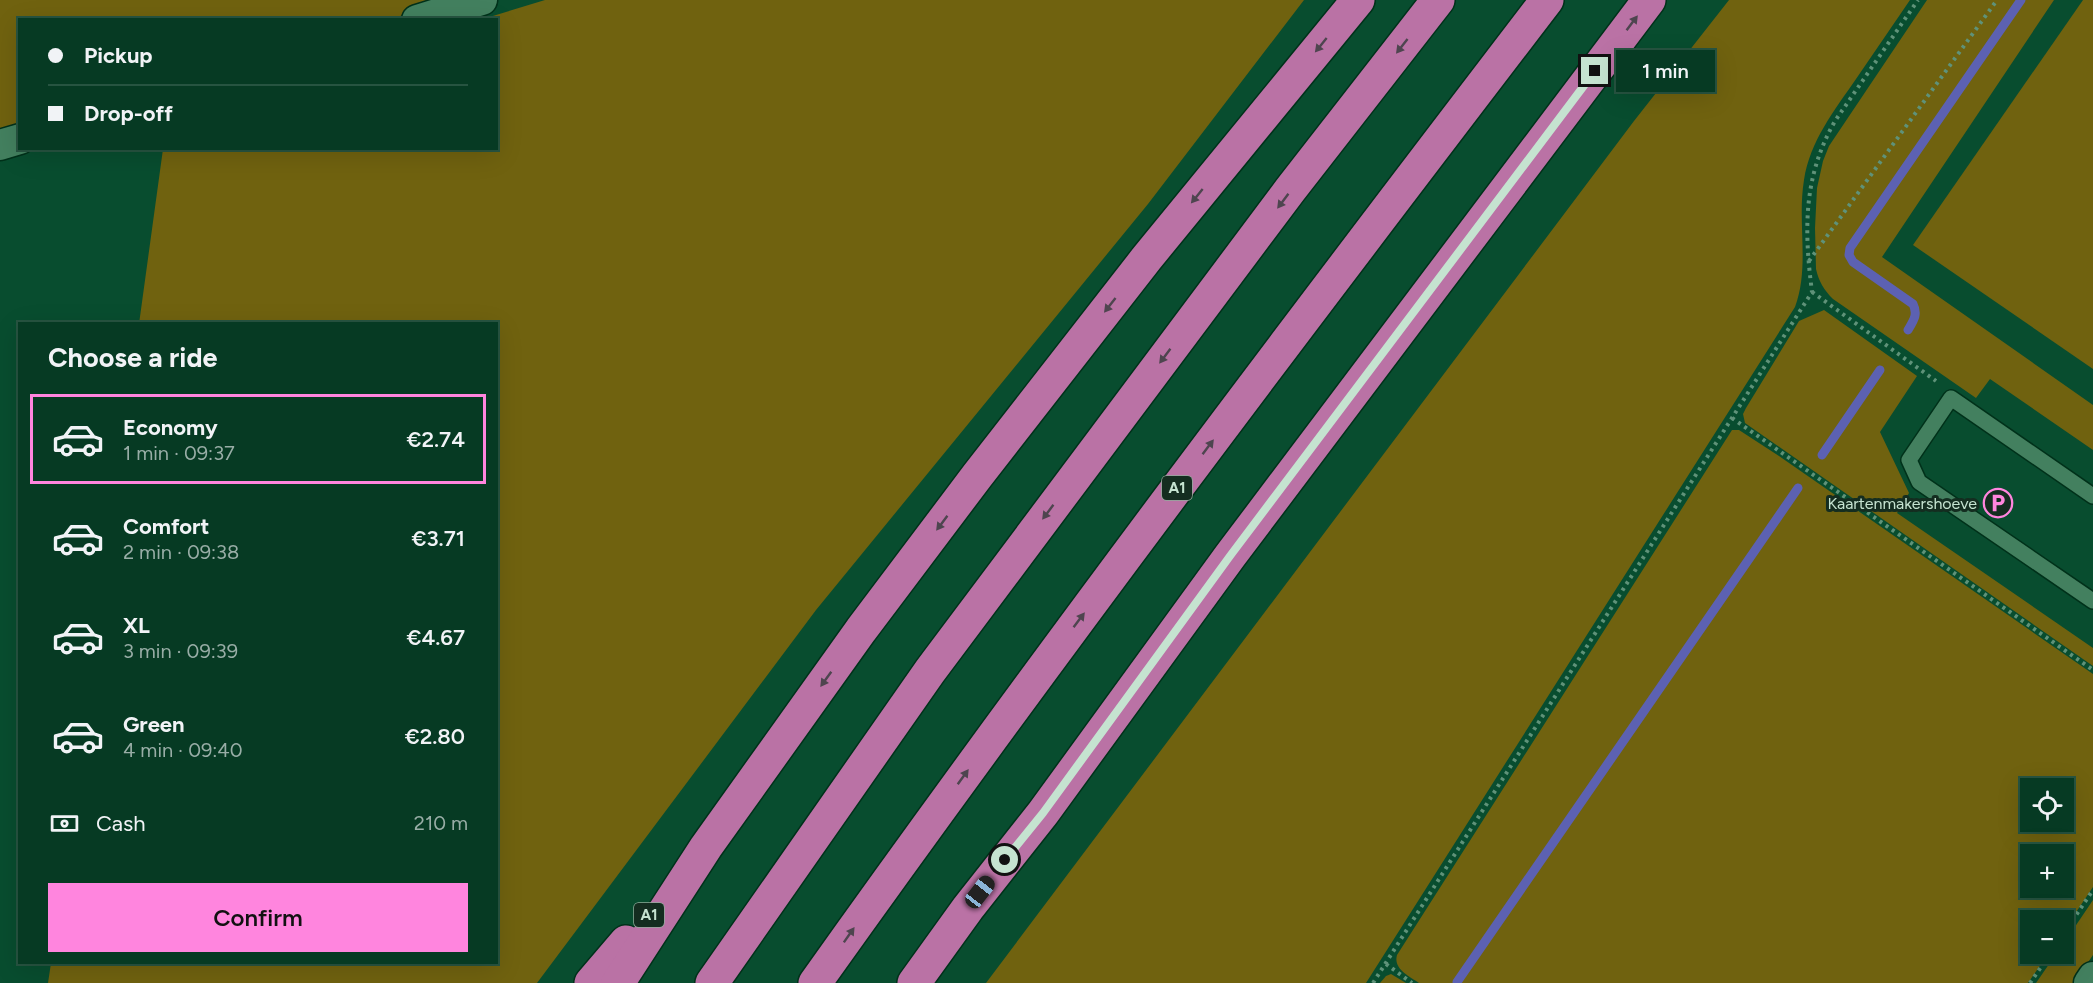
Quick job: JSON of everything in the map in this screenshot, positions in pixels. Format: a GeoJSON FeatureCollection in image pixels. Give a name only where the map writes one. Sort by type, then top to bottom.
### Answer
{"type":"FeatureCollection","features":[{"type":"Feature","properties":{"kind":"highway","name":"A1"},"geometry":{"type":"LineString","coordinates":[[618,983],[706,847],[861,630],[977,476],[1146,259],[1358,0]]}},
{"type":"Feature","properties":{"kind":"highway"},"geometry":{"type":"LineString","coordinates":[[712,983],[930,671],[1225,276],[1438,0]]}},
{"type":"Feature","properties":{"kind":"highway","name":"A1"},"geometry":{"type":"LineString","coordinates":[[815,983],[910,850],[1286,341],[1547,0]]}},
{"type":"Feature","properties":{"kind":"highway"},"geometry":{"type":"LineString","coordinates":[[914,983],[968,908],[1043,813],[1230,556],[1649,0]]}},
{"type":"Feature","properties":{"kind":"highway"},"geometry":{"type":"LineString","coordinates":[[940,983],[1043,813]]}},
{"type":"Feature","properties":{"kind":"highway","name":"A1"},"geometry":{"type":"LineString","coordinates":[[591,983],[706,847]]}},
{"type":"Feature","properties":{"kind":"street"},"geometry":{"type":"LineString","coordinates":[[424,18],[482,0]]}},
{"type":"Feature","properties":{"kind":"street"},"geometry":{"type":"LineString","coordinates":[[0,145],[18,140]]}},
{"type":"Feature","properties":{"kind":"street"},"geometry":{"type":"LineString","coordinates":[[2089,983],[2093,977]]}},
{"type":"Feature","properties":{"kind":"lane"},"geometry":{"type":"LineString","coordinates":[[2093,496],[1951,398],[1909,460],[1919,482],[2093,602]]}},
{"type":"Feature","properties":{"kind":"path"},"geometry":{"type":"LineString","coordinates":[[1372,983],[1812,292],[1808,261],[1807,213],[1810,184],[1823,142],[1918,0]]}},
{"type":"Feature","properties":{"kind":"path"},"geometry":{"type":"LineString","coordinates":[[1808,261],[1997,0]]}},
{"type":"Feature","properties":{"kind":"path"},"geometry":{"type":"LineString","coordinates":[[1812,292],[1946,388],[1951,398]]}},
{"type":"Feature","properties":{"kind":"path"},"geometry":{"type":"LineString","coordinates":[[1732,418],[2093,670]]}},
{"type":"Feature","properties":{"kind":"path"},"geometry":{"type":"LineString","coordinates":[[2074,918],[2093,890]]}},
{"type":"Feature","properties":{"kind":"path"},"geometry":{"type":"LineString","coordinates":[[1386,964],[1412,983]]}},
{"type":"Feature","properties":{"kind":"path"},"geometry":{"type":"LineString","coordinates":[[2030,983],[2043,964]]}},
{"type":"Feature","properties":{"kind":"shaded area"},"geometry":{"type":"Polygon","coordinates":[[[0,0],[453,0],[394,18],[18,18],[18,127],[0,133],[0,0]]]}},
{"type":"Feature","properties":{"kind":"shaded area"},"geometry":{"type":"Polygon","coordinates":[[[545,0],[1304,0],[1148,204],[816,610],[537,983],[48,983],[51,964],[498,964],[498,322],[139,322],[163,150],[498,150],[498,18],[486,18],[545,0]]]}},
{"type":"Feature","properties":{"kind":"shaded area"},"geometry":{"type":"Polygon","coordinates":[[[1729,0],[1910,0],[1831,115],[1812,152],[1802,196],[1802,276],[1795,307],[1366,983],[986,983],[1634,121],[1729,0]]]}},
{"type":"Feature","properties":{"kind":"shaded area"},"geometry":{"type":"Polygon","coordinates":[[[1927,0],[2054,0],[1882,257],[2093,405],[2093,450],[1990,379],[1976,398],[1833,299],[1824,289],[1819,278],[1816,269],[1815,228],[1817,188],[1823,161],[1829,146],[1927,0]]]}},
{"type":"Feature","properties":{"kind":"shaded area"},"geometry":{"type":"Polygon","coordinates":[[[2083,0],[2093,0],[2093,369],[1913,245],[2083,0]]]}},
{"type":"Feature","properties":{"kind":"shaded area"},"geometry":{"type":"Polygon","coordinates":[[[1824,310],[1917,376],[1880,432],[1909,493],[1897,513],[2093,648],[2093,666],[1745,423],[1743,414],[1746,408],[1799,321],[1824,310]]]}},
{"type":"Feature","properties":{"kind":"shaded area"},"geometry":{"type":"Polygon","coordinates":[[[1732,430],[1739,430],[1779,456],[2093,674],[2093,887],[2074,915],[2074,910],[2020,910],[2020,964],[2041,964],[2028,983],[1419,983],[1400,968],[1396,960],[1397,955],[1732,430]]]}},
{"type":"Feature","properties":{"kind":"shaded area"},"geometry":{"type":"Polygon","coordinates":[[[2093,900],[2093,955],[2074,983],[2036,983],[2049,964],[2074,964],[2074,928],[2093,900]]]}},
{"type":"Feature","properties":{"kind":"shaded area"},"geometry":{"type":"Polygon","coordinates":[[[1391,974],[1406,983],[1380,983],[1391,974]]]}},
{"type":"Feature","properties":{"kind":"waterway"},"geometry":{"type":"LineString","coordinates":[[1908,330],[1915,317],[1913,304],[1853,262],[1849,255],[1850,248],[2021,0]]}},
{"type":"Feature","properties":{"kind":"waterway"},"geometry":{"type":"LineString","coordinates":[[1822,455],[1880,370]]}},
{"type":"Feature","properties":{"kind":"waterway"},"geometry":{"type":"LineString","coordinates":[[1457,982],[1798,488]]}},
{"type":"Feature","properties":{"kind":"place","name":"Kaartenmakershoeve"},"geometry":{"type":"Point","coordinates":[1998,503]}},
{"type":"Feature","properties":{"kind":"route"},"geometry":{"type":"LineString","coordinates":[[1005,860],[1043,813],[1230,556],[1595,71]]}}]}
